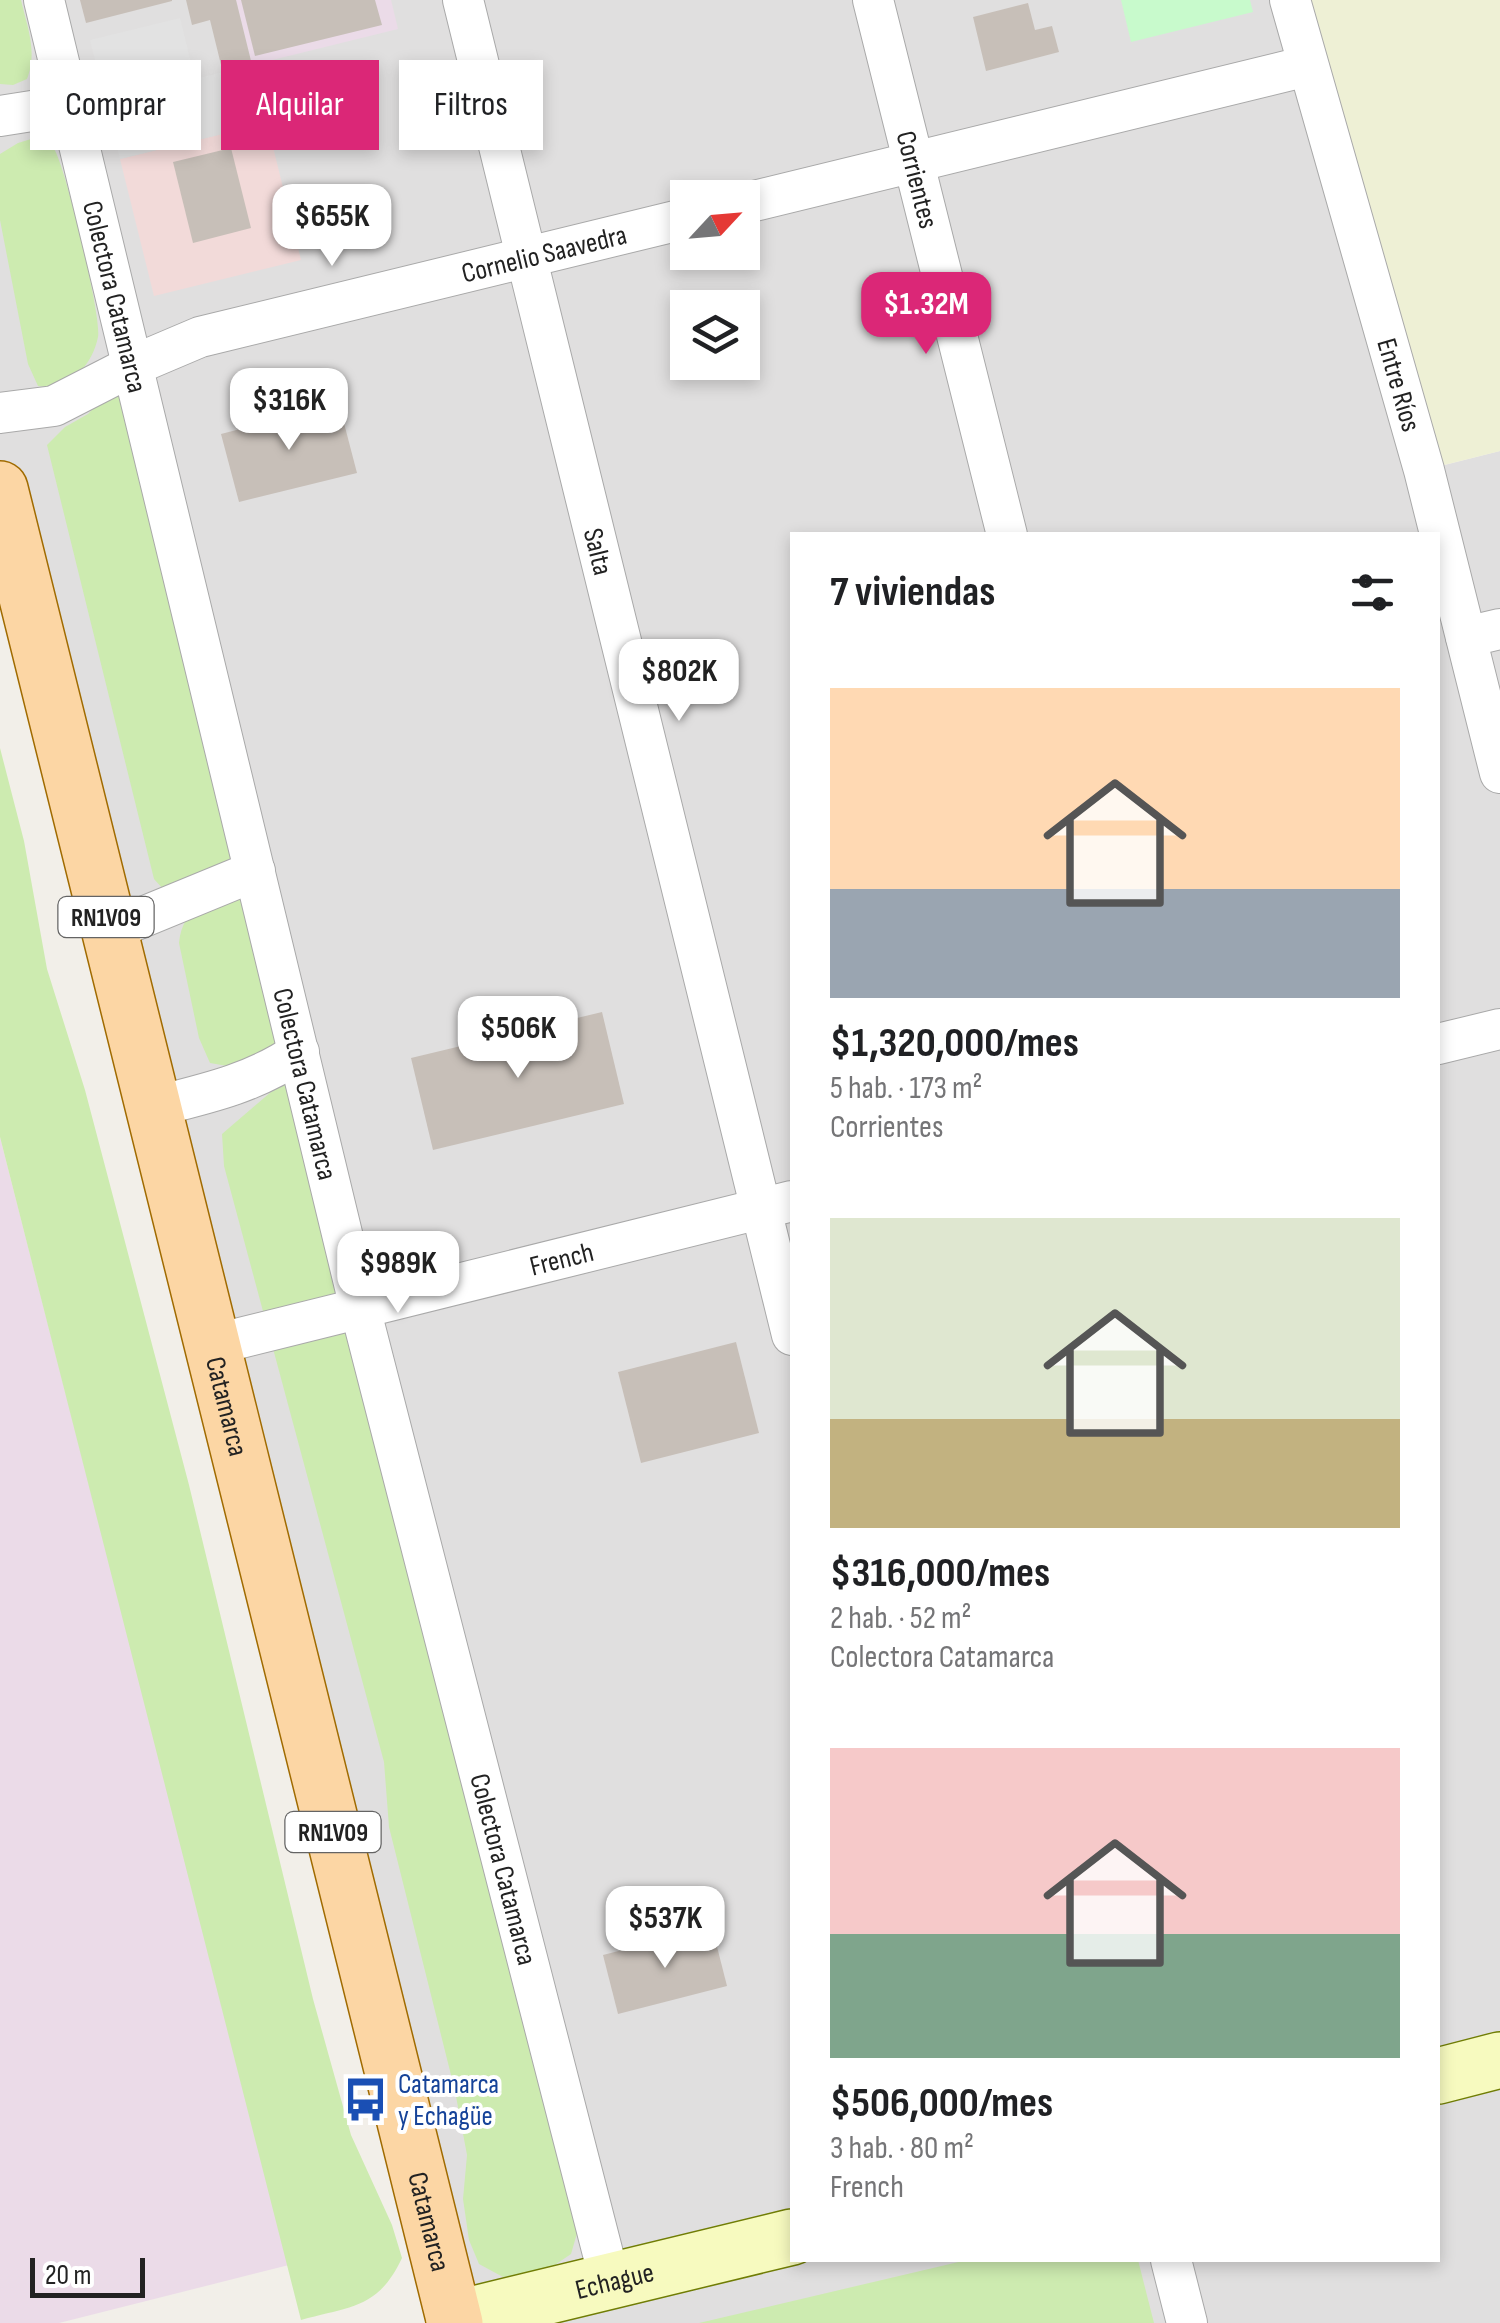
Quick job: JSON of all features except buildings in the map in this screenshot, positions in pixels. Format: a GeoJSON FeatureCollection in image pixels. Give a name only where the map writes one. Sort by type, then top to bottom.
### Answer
{"type":"FeatureCollection","features":[{"type":"Feature","properties":{"kind":"main road","name":"Catamarca"},"geometry":{"type":"LineString","coordinates":[[0,489],[448,2322]]}},
{"type":"Feature","properties":{"kind":"street","name":"Colectora Catamarca"},"geometry":{"type":"LineString","coordinates":[[44,0],[59,60]]}},
{"type":"Feature","properties":{"kind":"street","name":"Salta"},"geometry":{"type":"LineString","coordinates":[[463,0],[777,1204],[790,1318]]}},
{"type":"Feature","properties":{"kind":"street","name":"Corrientes"},"geometry":{"type":"LineString","coordinates":[[873,0],[1006,532]]}},
{"type":"Feature","properties":{"kind":"street","name":"Entre Ríos"},"geometry":{"type":"LineString","coordinates":[[1290,0],[1424,470],[1483,633],[1500,773]]}},
{"type":"Feature","properties":{"kind":"street"},"geometry":{"type":"LineString","coordinates":[[760,200],[1307,66]]}},
{"type":"Feature","properties":{"kind":"street"},"geometry":{"type":"LineString","coordinates":[[0,116],[30,111]]}},
{"type":"Feature","properties":{"kind":"street","name":"Colectora Catamarca"},"geometry":{"type":"LineString","coordinates":[[81,150],[360,1308],[610,2281]]}},
{"type":"Feature","properties":{"kind":"street","name":"Cornelio Saavedra"},"geometry":{"type":"LineString","coordinates":[[0,413],[54,406],[134,365],[200,338],[670,222]]}},
{"type":"Feature","properties":{"kind":"street"},"geometry":{"type":"LineString","coordinates":[[109,932],[255,870]]}},
{"type":"Feature","properties":{"kind":"street"},"geometry":{"type":"LineString","coordinates":[[1440,1044],[1500,1029]]}},
{"type":"Feature","properties":{"kind":"street"},"geometry":{"type":"LineString","coordinates":[[154,1107],[216,1092],[270,1072],[299,1052]]}},
{"type":"Feature","properties":{"kind":"street","name":"French"},"geometry":{"type":"LineString","coordinates":[[212,1345],[777,1204]]}},
{"type":"Feature","properties":{"kind":"street"},"geometry":{"type":"LineString","coordinates":[[1440,2075],[1500,2060]]}},
{"type":"Feature","properties":{"kind":"street","name":"Echague"},"geometry":{"type":"LineString","coordinates":[[448,2322],[790,2237]]}},
{"type":"Feature","properties":{"kind":"street"},"geometry":{"type":"LineString","coordinates":[[1172,2262],[1187,2323]]}},
{"type":"Feature","properties":{"kind":"shaded area"},"geometry":{"type":"Polygon","coordinates":[[[0,0],[1290,0],[1425,470],[1500,451],[1500,2323],[436,2323],[0,489],[0,0]]]}},
{"type":"Feature","properties":{"kind":"shaded area"},"geometry":{"type":"Polygon","coordinates":[[[236,0],[391,0],[398,29],[272,60],[251,60],[236,0]]]}},
{"type":"Feature","properties":{"kind":"shaded area"},"geometry":{"type":"Polygon","coordinates":[[[180,18],[190,60],[95,60],[90,40],[180,18]]]}},
{"type":"Feature","properties":{"kind":"shaded area"},"geometry":{"type":"Polygon","coordinates":[[[221,73],[221,134],[201,139],[201,78],[221,73]]]}},
{"type":"Feature","properties":{"kind":"shaded area"},"geometry":{"type":"Polygon","coordinates":[[[221,134],[221,150],[274,150],[301,260],[154,296],[120,159],[157,150],[201,150],[201,139],[221,134]]]}},
{"type":"Feature","properties":{"kind":"shaded area"},"geometry":{"type":"Polygon","coordinates":[[[118,150],[157,150],[120,159],[118,150]]]}},
{"type":"Feature","properties":{"kind":"shaded area"},"geometry":{"type":"Polygon","coordinates":[[[0,1137],[289,2265],[59,2323],[0,2323],[0,1137]]]}},
{"type":"Feature","properties":{"kind":"green space"},"geometry":{"type":"Polygon","coordinates":[[[0,0],[21,0],[30,40],[30,69],[27,79],[13,85],[0,84],[0,0]]]}},
{"type":"Feature","properties":{"kind":"green space"},"geometry":{"type":"Polygon","coordinates":[[[1121,0],[1250,0],[1253,12],[1131,42],[1121,0]]]}},
{"type":"Feature","properties":{"kind":"green space"},"geometry":{"type":"Polygon","coordinates":[[[1290,0],[1500,0],[1500,451],[1424,470],[1290,0]]]}},
{"type":"Feature","properties":{"kind":"green space"},"geometry":{"type":"Polygon","coordinates":[[[30,139],[30,150],[54,150],[59,159],[74,209],[98,324],[95,348],[85,367],[60,385],[49,387],[38,386],[28,364],[0,220],[0,154],[30,139]]]}},
{"type":"Feature","properties":{"kind":"green space"},"geometry":{"type":"Polygon","coordinates":[[[112,388],[123,389],[235,854],[225,871],[165,891],[154,879],[47,445],[65,427],[88,414],[112,388]]]}},
{"type":"Feature","properties":{"kind":"green space"},"geometry":{"type":"Polygon","coordinates":[[[0,748],[24,841],[47,969],[85,1090],[189,1485],[313,1999],[351,2135],[392,2225],[402,2258],[393,2275],[373,2296],[349,2308],[301,2320],[0,1137],[0,748]]]}},
{"type":"Feature","properties":{"kind":"green space"},"geometry":{"type":"Polygon","coordinates":[[[236,896],[250,906],[284,1051],[233,1067],[210,1063],[199,1038],[179,943],[191,914],[236,896]]]}},
{"type":"Feature","properties":{"kind":"green space"},"geometry":{"type":"Polygon","coordinates":[[[291,1082],[578,2230],[571,2254],[546,2271],[503,2277],[479,2264],[469,2240],[463,2199],[467,2155],[455,2091],[389,1827],[384,1762],[224,1166],[222,1134],[271,1092],[291,1082]]]}},
{"type":"Feature","properties":{"kind":"green space"},"geometry":{"type":"Polygon","coordinates":[[[958,2262],[1139,2262],[1154,2323],[699,2323],[958,2262]]]}},
{"type":"Feature","properties":{"kind":"place","name":"Catamarca y Echagüe"},"geometry":{"type":"Point","coordinates":[365,2099]}}]}
